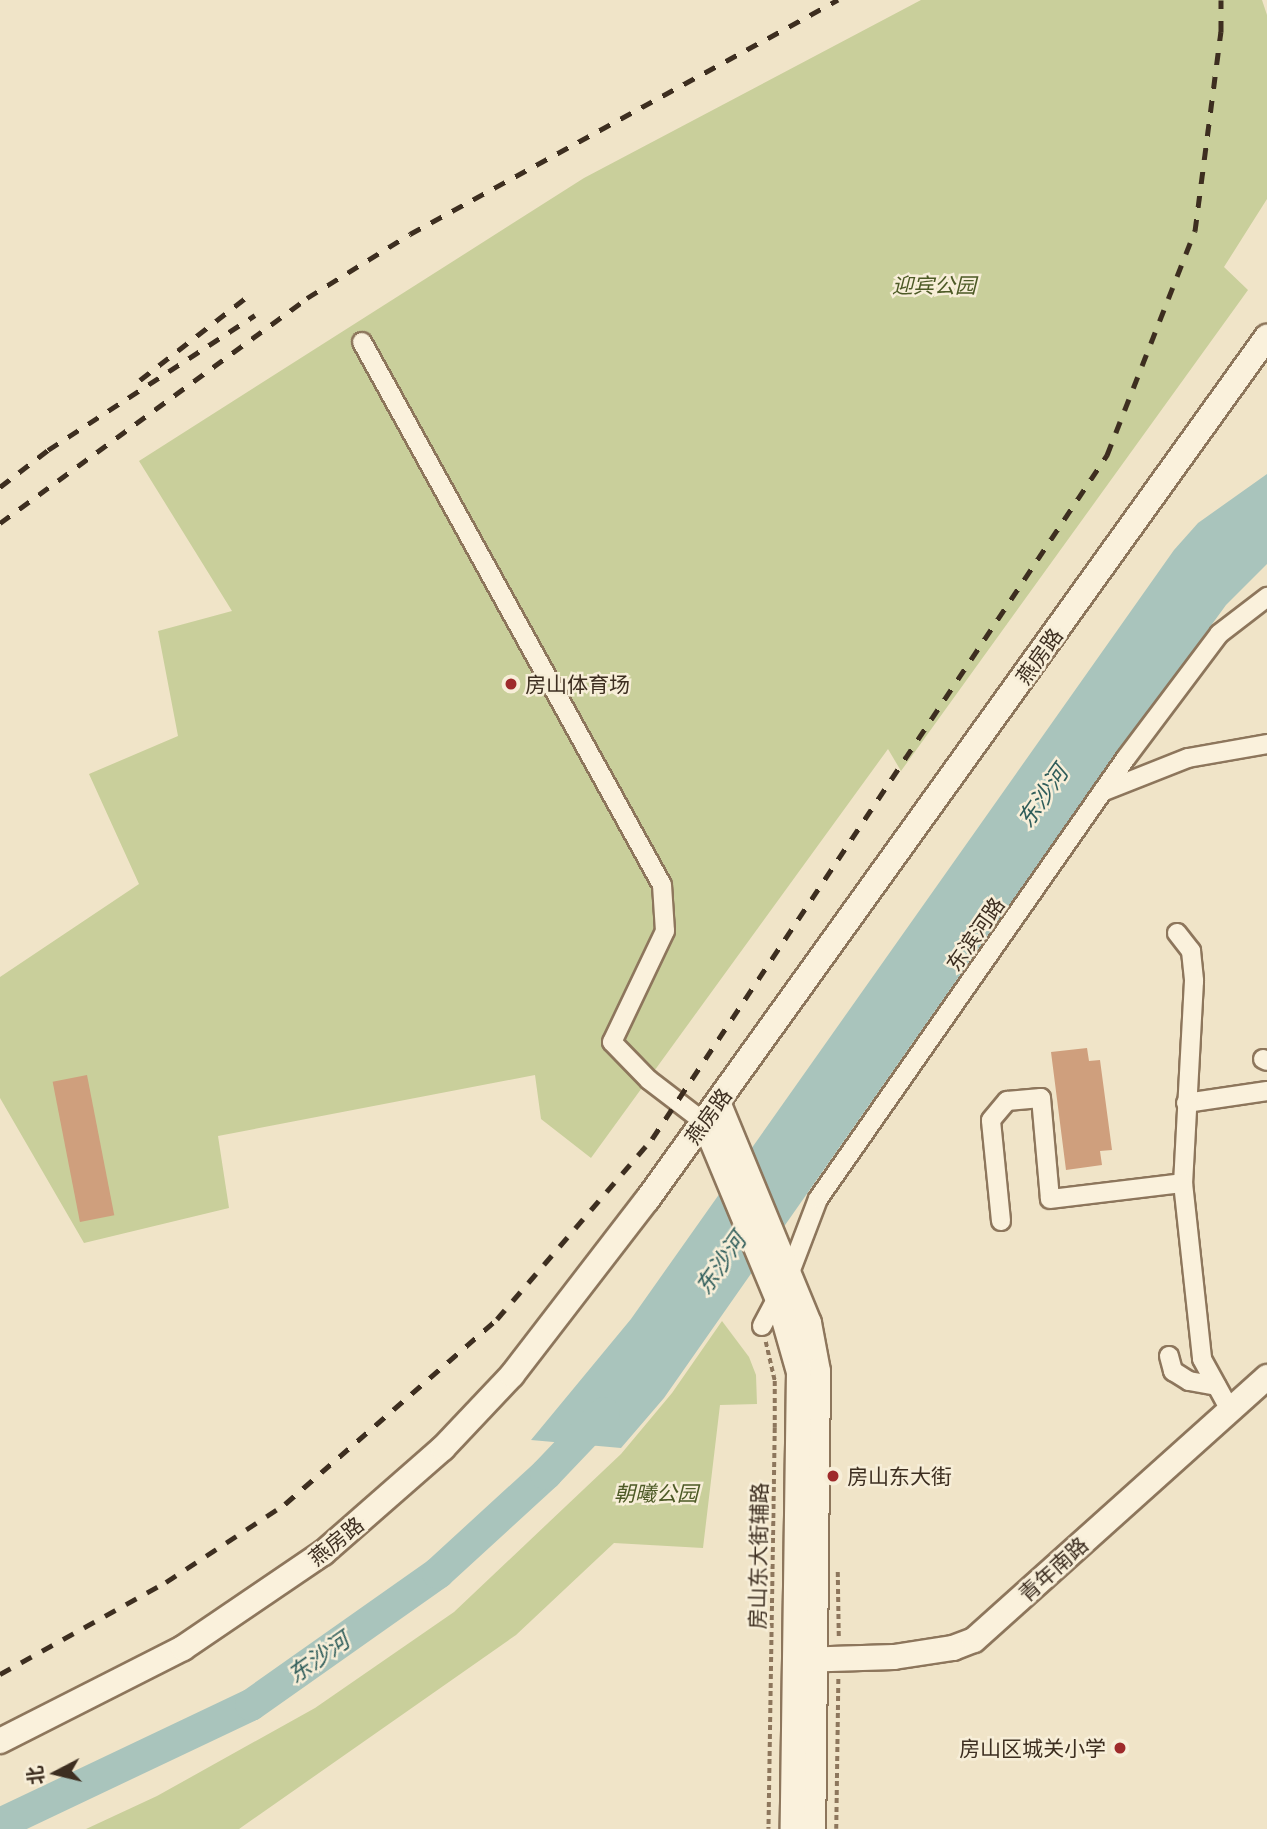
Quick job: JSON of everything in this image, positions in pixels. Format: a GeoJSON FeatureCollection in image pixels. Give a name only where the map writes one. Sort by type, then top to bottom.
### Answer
{"type":"FeatureCollection","features":[{"type":"Feature","properties":{"kind":"main road","name":"燕房路"},"geometry":{"type":"LineString","coordinates":[[0,1741],[183,1648],[323,1553],[443,1448],[512,1375],[710,1112],[1267,337]]}},
{"type":"Feature","properties":{"kind":"main road"},"geometry":{"type":"LineString","coordinates":[[710,1112],[778,1265],[809,1323],[818,1371],[805,1660],[793,1829]]}},
{"type":"Feature","properties":{"kind":"main road"},"geometry":{"type":"LineString","coordinates":[[778,1265],[777,1298],[799,1372],[805,1660],[813,1829]]}},
{"type":"Feature","properties":{"kind":"main road","name":"青年南路"},"geometry":{"type":"LineString","coordinates":[[805,1660],[906,1655],[974,1640],[1267,1377]]}},
{"type":"Feature","properties":{"kind":"street"},"geometry":{"type":"LineString","coordinates":[[362,342],[662,885],[665,931],[612,1042],[649,1080],[710,1112]]}},
{"type":"Feature","properties":{"kind":"street","name":"东滨河路"},"geometry":{"type":"LineString","coordinates":[[778,1265],[818,1199],[1102,792],[1219,634],[1267,597]]}},
{"type":"Feature","properties":{"kind":"street"},"geometry":{"type":"LineString","coordinates":[[1102,792],[1188,758],[1267,744]]}},
{"type":"Feature","properties":{"kind":"street"},"geometry":{"type":"LineString","coordinates":[[1177,933],[1191,951],[1194,981],[1193,1051],[1186,1103],[1183,1183],[1202,1359],[1230,1410]]}},
{"type":"Feature","properties":{"kind":"street"},"geometry":{"type":"LineString","coordinates":[[1186,1103],[1267,1091]]}},
{"type":"Feature","properties":{"kind":"street"},"geometry":{"type":"LineString","coordinates":[[1001,1221],[991,1120],[1007,1101],[1041,1098],[1050,1199],[1183,1183]]}},
{"type":"Feature","properties":{"kind":"street"},"geometry":{"type":"LineString","coordinates":[[762,1326],[777,1298]]}},
{"type":"Feature","properties":{"kind":"street"},"geometry":{"type":"LineString","coordinates":[[1169,1356],[1173,1371],[1189,1381],[1217,1386]]}},
{"type":"Feature","properties":{"kind":"path","name":"房山东大街辅路"},"geometry":{"type":"LineString","coordinates":[[762,1326],[775,1393],[769,1829]]}},
{"type":"Feature","properties":{"kind":"green space","name":"房山体育场"},"geometry":{"type":"Polygon","coordinates":[[[921,0],[1262,0],[1267,15],[1267,199],[1224,267],[1248,290],[901,771],[888,749],[591,1158],[541,1119],[535,1075],[218,1136],[229,1208],[84,1243],[0,1098],[0,977],[139,884],[89,774],[178,736],[158,631],[232,611],[139,461],[584,178],[921,0]]]}},
{"type":"Feature","properties":{"kind":"green space","name":"朝曦公园"},"geometry":{"type":"Polygon","coordinates":[[[722,1321],[749,1357],[756,1375],[757,1404],[720,1405],[703,1548],[614,1543],[516,1635],[239,1829],[86,1829],[157,1796],[315,1708],[454,1612],[621,1454],[672,1393],[722,1321]]]}},
{"type":"Feature","properties":{"kind":"water"},"geometry":{"type":"Polygon","coordinates":[[[1267,474],[1267,564],[1226,605],[1042,858],[664,1398],[621,1448],[531,1440],[631,1319],[1174,550],[1198,523],[1267,474]]]}},
{"type":"Feature","properties":{"kind":"building"},"geometry":{"type":"Polygon","coordinates":[[[1087,1048],[1089,1061],[1100,1060],[1112,1150],[1100,1151],[1102,1165],[1066,1170],[1051,1052],[1087,1048]]]}},
{"type":"Feature","properties":{"kind":"building"},"geometry":{"type":"Polygon","coordinates":[[[87,1075],[114,1215],[80,1222],[53,1082],[87,1075]]]}},
{"type":"Feature","properties":{"kind":"waterway","name":"东沙河"},"geometry":{"type":"LineString","coordinates":[[0,1824],[251,1705],[438,1573],[546,1474],[604,1413]]}},
{"type":"Feature","properties":{"kind":"railway"},"geometry":{"type":"LineString","coordinates":[[0,523],[307,298],[410,234],[838,0]]}},
{"type":"Feature","properties":{"kind":"railway"},"geometry":{"type":"LineString","coordinates":[[0,1674],[166,1582],[285,1504],[497,1319],[652,1139],[1107,455],[1195,231],[1221,32],[1221,0]]}},
{"type":"Feature","properties":{"kind":"railway"},"geometry":{"type":"LineString","coordinates":[[140,380],[253,292]]}},
{"type":"Feature","properties":{"kind":"railway"},"geometry":{"type":"LineString","coordinates":[[0,487],[48,450],[255,315]]}},
{"type":"Feature","properties":{"kind":"place","name":"房山体育场"},"geometry":{"type":"Point","coordinates":[511,684]}},
{"type":"Feature","properties":{"kind":"place","name":"房山东大街"},"geometry":{"type":"Point","coordinates":[833,1476]}},
{"type":"Feature","properties":{"kind":"place","name":"房山区城关小学"},"geometry":{"type":"Point","coordinates":[1120,1748]}},
{"type":"Feature","properties":{"kind":"park label","name":"迎宾公园"},"geometry":{"type":"Point","coordinates":[934,285]}}]}
